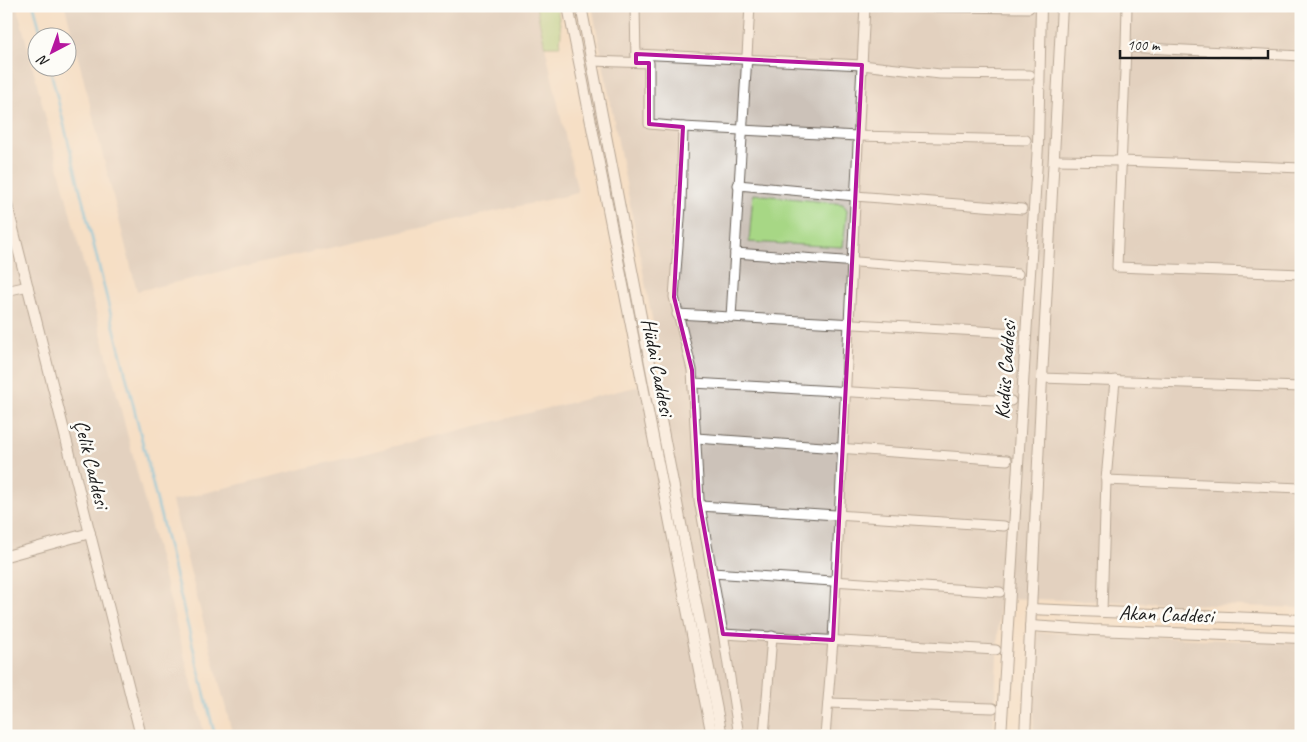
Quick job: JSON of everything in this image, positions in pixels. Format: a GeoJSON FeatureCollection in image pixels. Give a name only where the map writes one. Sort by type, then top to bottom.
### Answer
{"type":"FeatureCollection","features":[{"type":"Feature","properties":{"kind":"street","name":"Hüdai Caddesi"},"geometry":{"type":"LineString","coordinates":[[568,6],[712,736]]}},
{"type":"Feature","properties":{"kind":"street","name":"Hüdai Caddesi"},"geometry":{"type":"LineString","coordinates":[[581,6],[722,736]]}},
{"type":"Feature","properties":{"kind":"street"},"geometry":{"type":"LineString","coordinates":[[636,6],[636,59]]}},
{"type":"Feature","properties":{"kind":"street"},"geometry":{"type":"LineString","coordinates":[[731,317],[750,6]]}},
{"type":"Feature","properties":{"kind":"street"},"geometry":{"type":"LineString","coordinates":[[825,736],[836,581],[864,6]]}},
{"type":"Feature","properties":{"kind":"street"},"geometry":{"type":"LineString","coordinates":[[874,6],[1029,8]]}},
{"type":"Feature","properties":{"kind":"street","name":"Kudüs Caddesi"},"geometry":{"type":"LineString","coordinates":[[1001,736],[1038,145],[1041,6]]}},
{"type":"Feature","properties":{"kind":"street","name":"Kudüs Caddesi"},"geometry":{"type":"LineString","coordinates":[[1024,736],[1062,6]]}},
{"type":"Feature","properties":{"kind":"street"},"geometry":{"type":"LineString","coordinates":[[1127,6],[1117,267],[1301,274]]}},
{"type":"Feature","properties":{"kind":"street"},"geometry":{"type":"LineString","coordinates":[[1126,47],[1301,56]]}},
{"type":"Feature","properties":{"kind":"street"},"geometry":{"type":"LineString","coordinates":[[636,59],[650,63],[649,124],[683,128],[858,136],[1026,140]]}},
{"type":"Feature","properties":{"kind":"street"},"geometry":{"type":"LineString","coordinates":[[592,61],[636,59],[746,60],[862,66],[940,74],[1030,75]]}},
{"type":"Feature","properties":{"kind":"street"},"geometry":{"type":"LineString","coordinates":[[683,128],[681,206],[674,297],[692,370],[700,506],[739,736]]}},
{"type":"Feature","properties":{"kind":"street"},"geometry":{"type":"LineString","coordinates":[[1055,160],[1301,168]]}},
{"type":"Feature","properties":{"kind":"street"},"geometry":{"type":"LineString","coordinates":[[738,185],[1022,209]]}},
{"type":"Feature","properties":{"kind":"street","name":"Çelik Caddesi"},"geometry":{"type":"LineString","coordinates":[[6,200],[141,736]]}},
{"type":"Feature","properties":{"kind":"street"},"geometry":{"type":"LineString","coordinates":[[735,253],[1018,274]]}},
{"type":"Feature","properties":{"kind":"street"},"geometry":{"type":"LineString","coordinates":[[6,291],[28,286]]}},
{"type":"Feature","properties":{"kind":"street"},"geometry":{"type":"LineString","coordinates":[[678,314],[1015,333]]}},
{"type":"Feature","properties":{"kind":"street"},"geometry":{"type":"LineString","coordinates":[[1042,378],[1301,387]]}},
{"type":"Feature","properties":{"kind":"street"},"geometry":{"type":"LineString","coordinates":[[1102,612],[1106,480],[1115,380]]}},
{"type":"Feature","properties":{"kind":"street"},"geometry":{"type":"LineString","coordinates":[[693,383],[1011,401]]}},
{"type":"Feature","properties":{"kind":"street"},"geometry":{"type":"LineString","coordinates":[[696,438],[1008,460]]}},
{"type":"Feature","properties":{"kind":"street"},"geometry":{"type":"LineString","coordinates":[[1106,480],[1301,488]]}},
{"type":"Feature","properties":{"kind":"street"},"geometry":{"type":"LineString","coordinates":[[700,506],[1004,526]]}},
{"type":"Feature","properties":{"kind":"street"},"geometry":{"type":"LineString","coordinates":[[6,556],[90,533]]}},
{"type":"Feature","properties":{"kind":"street"},"geometry":{"type":"LineString","coordinates":[[712,572],[1000,592]]}},
{"type":"Feature","properties":{"kind":"street","name":"Akan Caddesi"},"geometry":{"type":"LineString","coordinates":[[1030,609],[1301,620]]}},
{"type":"Feature","properties":{"kind":"street","name":"Akan Caddesi"},"geometry":{"type":"LineString","coordinates":[[1030,626],[1301,638]]}},
{"type":"Feature","properties":{"kind":"street"},"geometry":{"type":"LineString","coordinates":[[723,634],[996,650]]}},
{"type":"Feature","properties":{"kind":"street"},"geometry":{"type":"LineString","coordinates":[[764,736],[772,636]]}},
{"type":"Feature","properties":{"kind":"street"},"geometry":{"type":"LineString","coordinates":[[828,703],[993,708]]}},
{"type":"Feature","properties":{"kind":"highlighted area"},"geometry":{"type":"Polygon","coordinates":[[[636,54],[862,65],[833,640],[723,634],[699,500],[692,370],[674,297],[683,127],[649,124],[649,63],[636,63],[636,54]]]}},
{"type":"Feature","properties":{"kind":"shaded area"},"geometry":{"type":"Polygon","coordinates":[[[6,6],[17,6],[28,49],[28,78],[36,78],[205,736],[6,736],[6,6]]]}},
{"type":"Feature","properties":{"kind":"shaded area"},"geometry":{"type":"Polygon","coordinates":[[[65,6],[536,6],[578,193],[137,291],[78,57],[78,28],[71,28],[65,6]]]}},
{"type":"Feature","properties":{"kind":"shaded area"},"geometry":{"type":"Polygon","coordinates":[[[592,6],[1301,6],[1301,608],[1000,598],[993,736],[233,736],[172,501],[664,381],[592,6]]]}},
{"type":"Feature","properties":{"kind":"shaded area"},"geometry":{"type":"Polygon","coordinates":[[[1037,632],[1301,643],[1301,736],[1033,736],[1037,632]]]}},
{"type":"Feature","properties":{"kind":"green space"},"geometry":{"type":"Polygon","coordinates":[[[536,6],[557,6],[561,31],[560,46],[545,46],[536,6]]]}},
{"type":"Feature","properties":{"kind":"green space"},"geometry":{"type":"Polygon","coordinates":[[[753,194],[843,204],[847,210],[843,247],[749,242],[753,194]]]}},
{"type":"Feature","properties":{"kind":"waterway"},"geometry":{"type":"LineString","coordinates":[[34,6],[40,28]]}},
{"type":"Feature","properties":{"kind":"waterway"},"geometry":{"type":"LineString","coordinates":[[52,78],[215,736]]}}]}
